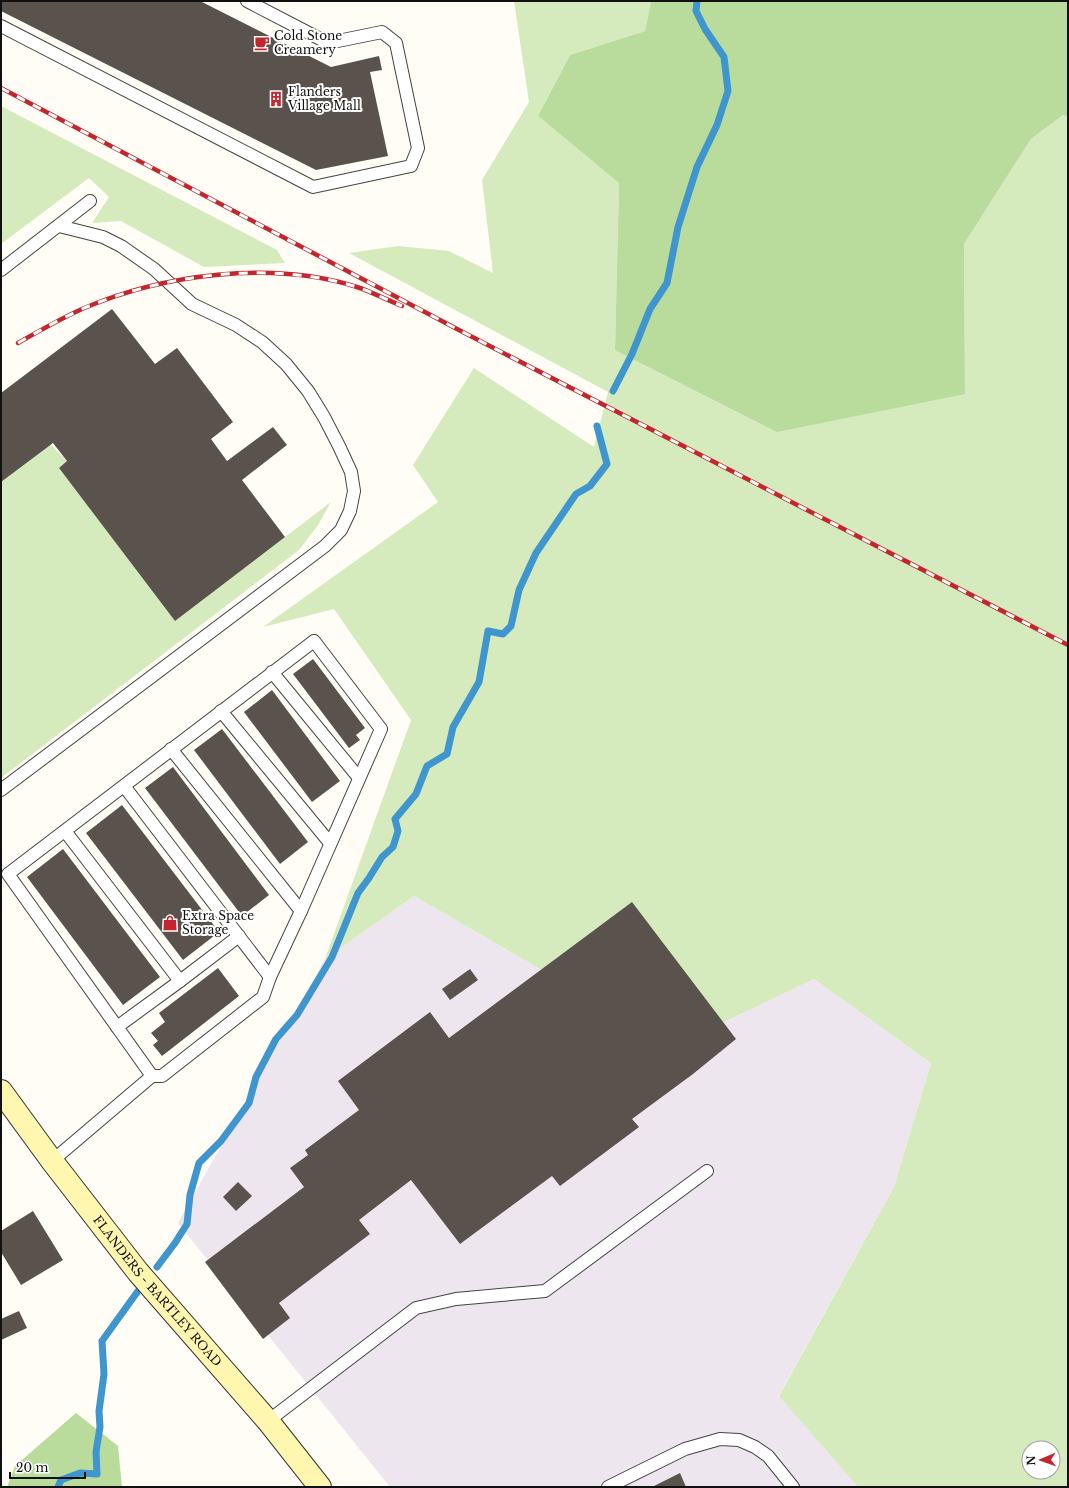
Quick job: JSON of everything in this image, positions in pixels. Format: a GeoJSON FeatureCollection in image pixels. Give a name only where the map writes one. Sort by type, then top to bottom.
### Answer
{"type":"FeatureCollection","features":[{"type":"Feature","properties":{"kind":"main road","name":"FLANDERS - BARTLEY ROAD"},"geometry":{"type":"LineString","coordinates":[[1,1091],[52,1161],[138,1272],[268,1421],[320,1487]]}},
{"type":"Feature","properties":{"kind":"lane"},"geometry":{"type":"LineString","coordinates":[[1,26],[313,187],[411,166],[418,148],[396,43],[382,32],[328,43],[247,1]]}},
{"type":"Feature","properties":{"kind":"lane"},"geometry":{"type":"LineString","coordinates":[[1,270],[90,202]]}},
{"type":"Feature","properties":{"kind":"lane"},"geometry":{"type":"LineString","coordinates":[[1,790],[325,546],[341,530],[350,512],[354,490],[351,472],[340,446],[320,410],[308,391],[286,364],[262,342],[236,325],[192,304],[154,269],[121,246],[103,237],[59,226]]}},
{"type":"Feature","properties":{"kind":"lane"},"geometry":{"type":"LineString","coordinates":[[52,1161],[152,1076],[162,1076],[263,997],[270,977],[301,911],[380,729],[314,642],[272,672],[8,874],[152,1076]]}},
{"type":"Feature","properties":{"kind":"lane"},"geometry":{"type":"LineString","coordinates":[[272,672],[359,778]]}},
{"type":"Feature","properties":{"kind":"lane"},"geometry":{"type":"LineString","coordinates":[[221,711],[330,843]]}},
{"type":"Feature","properties":{"kind":"lane"},"geometry":{"type":"LineString","coordinates":[[171,749],[301,911]]}},
{"type":"Feature","properties":{"kind":"lane"},"geometry":{"type":"LineString","coordinates":[[124,786],[270,977]]}},
{"type":"Feature","properties":{"kind":"lane"},"geometry":{"type":"LineString","coordinates":[[65,831],[180,981]]}},
{"type":"Feature","properties":{"kind":"lane"},"geometry":{"type":"LineString","coordinates":[[117,1027],[239,936]]}},
{"type":"Feature","properties":{"kind":"lane"},"geometry":{"type":"LineString","coordinates":[[268,1421],[416,1308],[456,1299],[545,1291],[707,1171]]}},
{"type":"Feature","properties":{"kind":"lane"},"geometry":{"type":"LineString","coordinates":[[608,1487],[685,1449],[720,1439],[739,1440],[755,1447],[768,1456],[793,1487]]}},
{"type":"Feature","properties":{"kind":"shaded area"},"geometry":{"type":"Polygon","coordinates":[[[414,896],[674,1046],[814,979],[931,1063],[894,1187],[779,1395],[858,1487],[390,1487],[178,1223],[325,959],[414,896]]]}},
{"type":"Feature","properties":{"kind":"green space"},"geometry":{"type":"Polygon","coordinates":[[[514,1],[651,1],[645,31],[570,55],[538,116],[619,183],[615,350],[965,394],[964,244],[1031,139],[1063,115],[1068,117],[1068,1487],[858,1487],[779,1396],[894,1187],[931,1063],[814,979],[674,1046],[414,896],[325,959],[411,720],[334,609],[263,627],[438,502],[413,465],[474,368],[594,447],[608,392],[349,253],[398,246],[449,251],[493,273],[482,180],[529,102],[514,1]]]}},
{"type":"Feature","properties":{"kind":"green space"},"geometry":{"type":"Polygon","coordinates":[[[651,1],[1068,1],[1068,117],[1063,115],[1031,139],[964,244],[965,394],[777,432],[615,350],[619,183],[538,116],[570,55],[645,31],[651,1]]]}},
{"type":"Feature","properties":{"kind":"green space"},"geometry":{"type":"Polygon","coordinates":[[[1,106],[277,250],[285,263],[204,267],[121,221],[92,223],[109,197],[89,178],[1,244],[1,106]]]}},
{"type":"Feature","properties":{"kind":"green space"},"geometry":{"type":"Polygon","coordinates":[[[50,444],[67,461],[59,468],[175,621],[331,502],[318,525],[299,550],[1,778],[1,482],[50,444]]]}},
{"type":"Feature","properties":{"kind":"green space"},"geometry":{"type":"Polygon","coordinates":[[[76,1413],[118,1446],[122,1487],[7,1487],[15,1466],[76,1413]]]}},
{"type":"Feature","properties":{"kind":"building","name":"Flanders Village Mall"},"geometry":{"type":"Polygon","coordinates":[[[1,1],[200,1],[331,67],[379,56],[382,70],[370,72],[388,156],[316,170],[1,11],[1,1]]]}},
{"type":"Feature","properties":{"kind":"building"},"geometry":{"type":"Polygon","coordinates":[[[112,309],[155,364],[177,348],[233,422],[211,439],[227,461],[273,427],[287,445],[242,480],[285,537],[175,621],[59,468],[67,461],[53,443],[1,482],[1,393],[112,309]]]}},
{"type":"Feature","properties":{"kind":"building"},"geometry":{"type":"Polygon","coordinates":[[[313,659],[365,728],[356,735],[360,740],[349,748],[293,674],[313,659]]]}},
{"type":"Feature","properties":{"kind":"building"},"geometry":{"type":"Polygon","coordinates":[[[272,690],[340,781],[312,802],[244,712],[272,690]]]}},
{"type":"Feature","properties":{"kind":"building"},"geometry":{"type":"Polygon","coordinates":[[[222,729],[308,842],[280,864],[194,750],[222,729]]]}},
{"type":"Feature","properties":{"kind":"building"},"geometry":{"type":"Polygon","coordinates":[[[173,767],[269,895],[242,916],[145,788],[173,767]]]}},
{"type":"Feature","properties":{"kind":"building"},"geometry":{"type":"Polygon","coordinates":[[[122,805],[219,932],[183,960],[86,833],[122,805]]]}},
{"type":"Feature","properties":{"kind":"building"},"geometry":{"type":"Polygon","coordinates":[[[63,849],[160,977],[123,1005],[27,877],[63,849]]]}},
{"type":"Feature","properties":{"kind":"building"},"geometry":{"type":"Polygon","coordinates":[[[632,902],[736,1039],[693,1074],[632,1119],[639,1127],[560,1186],[552,1176],[460,1244],[411,1180],[359,1220],[370,1234],[279,1303],[290,1318],[263,1339],[205,1262],[304,1187],[290,1168],[308,1155],[305,1150],[359,1110],[338,1081],[430,1012],[449,1038],[632,902]]]}},
{"type":"Feature","properties":{"kind":"building"},"geometry":{"type":"Polygon","coordinates":[[[218,968],[239,996],[162,1056],[153,1045],[158,1041],[151,1033],[165,1022],[159,1013],[218,968]]]}},
{"type":"Feature","properties":{"kind":"building"},"geometry":{"type":"Polygon","coordinates":[[[470,969],[478,980],[450,1000],[442,989],[470,969]]]}},
{"type":"Feature","properties":{"kind":"building"},"geometry":{"type":"Polygon","coordinates":[[[238,1182],[252,1196],[236,1211],[223,1197],[238,1182]]]}},
{"type":"Feature","properties":{"kind":"building"},"geometry":{"type":"Polygon","coordinates":[[[33,1211],[63,1260],[21,1285],[1,1252],[1,1231],[33,1211]]]}},
{"type":"Feature","properties":{"kind":"building"},"geometry":{"type":"Polygon","coordinates":[[[19,1311],[27,1328],[1,1340],[1,1319],[19,1311]]]}},
{"type":"Feature","properties":{"kind":"building"},"geometry":{"type":"Polygon","coordinates":[[[680,1473],[686,1487],[652,1487],[680,1473]]]}},
{"type":"Feature","properties":{"kind":"waterway"},"geometry":{"type":"LineString","coordinates":[[613,391],[632,354],[650,309],[667,283],[678,227],[697,167],[717,125],[728,91],[724,57],[705,29],[696,11],[697,1]]}},
{"type":"Feature","properties":{"kind":"waterway"},"geometry":{"type":"LineString","coordinates":[[157,1267],[187,1224],[190,1195],[199,1163],[221,1141],[249,1103],[256,1077],[276,1039],[297,1015],[332,957],[358,893],[382,857],[393,847],[398,831],[395,819],[416,794],[427,766],[447,754],[453,727],[479,682],[488,631],[503,634],[511,626],[519,590],[536,553],[576,494],[590,486],[607,464],[597,426]]}},
{"type":"Feature","properties":{"kind":"waterway"},"geometry":{"type":"LineString","coordinates":[[58,1487],[61,1480],[80,1473],[97,1474],[96,1452],[100,1427],[99,1411],[104,1374],[102,1341],[138,1291]]}},
{"type":"Feature","properties":{"kind":"railway"},"geometry":{"type":"LineString","coordinates":[[1,88],[457,329],[1068,645]]}},
{"type":"Feature","properties":{"kind":"railway"},"geometry":{"type":"LineString","coordinates":[[18,343],[82,309],[114,297],[147,287],[218,275],[254,273],[290,274],[324,279],[357,287],[402,306]]}},
{"type":"Feature","properties":{"kind":"place","name":"Cold Stone Creamery"},"geometry":{"type":"Point","coordinates":[262,43]}},
{"type":"Feature","properties":{"kind":"place","name":"Flanders Village Mall"},"geometry":{"type":"Point","coordinates":[276,99]}},
{"type":"Feature","properties":{"kind":"place","name":"Extra Space Storage"},"geometry":{"type":"Point","coordinates":[170,923]}}]}
